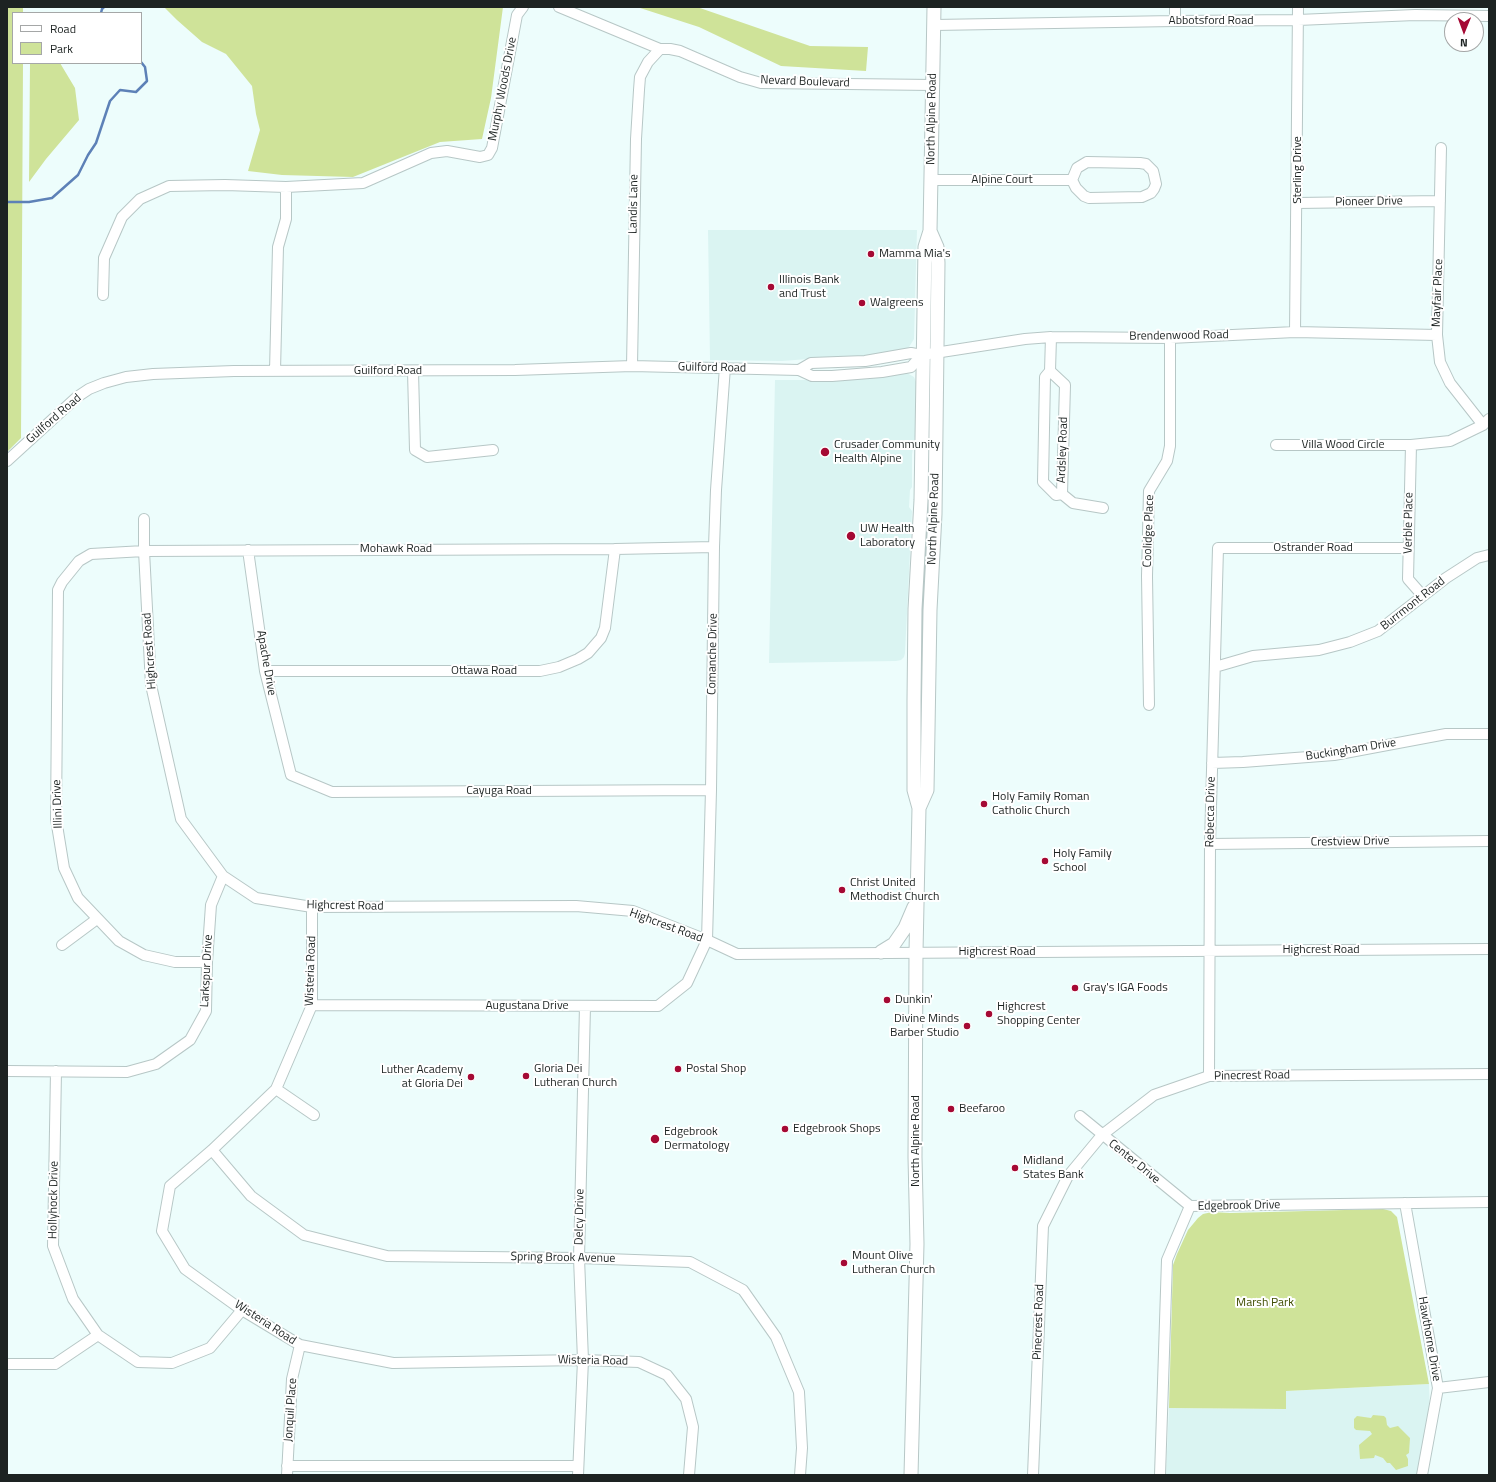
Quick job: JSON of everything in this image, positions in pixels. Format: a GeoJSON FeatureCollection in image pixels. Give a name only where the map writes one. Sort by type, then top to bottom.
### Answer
{"type":"FeatureCollection","features":[{"type":"Feature","properties":{"kind":"main road","name":"North Alpine Road"},"geometry":{"type":"LineString","coordinates":[[911,1475],[917,1244],[915,1157],[916,952],[919,808],[914,790],[915,609],[921,500],[922,355],[925,247],[930,231],[934,7]]}},
{"type":"Feature","properties":{"kind":"main road","name":"North Alpine Road"},"geometry":{"type":"LineString","coordinates":[[919,808],[927,790],[930,610],[935,514],[938,255],[937,247],[930,231]]}},
{"type":"Feature","properties":{"kind":"main road"},"geometry":{"type":"LineString","coordinates":[[881,952],[894,944],[905,928],[917,900]]}},
{"type":"Feature","properties":{"kind":"street","name":"Murphy Woods Drive"},"geometry":{"type":"LineString","coordinates":[[103,295],[104,258],[122,217],[140,199],[169,186],[225,185],[286,187],[364,183],[431,152],[447,151],[480,157],[488,155],[492,148],[517,16],[523,7]]}},
{"type":"Feature","properties":{"kind":"street"},"geometry":{"type":"LineString","coordinates":[[559,7],[660,49]]}},
{"type":"Feature","properties":{"kind":"street"},"geometry":{"type":"LineString","coordinates":[[1174,7],[1175,21]]}},
{"type":"Feature","properties":{"kind":"street","name":"Sterling Drive"},"geometry":{"type":"LineString","coordinates":[[1296,332],[1298,7]]}},
{"type":"Feature","properties":{"kind":"street","name":"Abbotsford Road"},"geometry":{"type":"LineString","coordinates":[[934,25],[1298,20],[1416,11],[1489,16]]}},
{"type":"Feature","properties":{"kind":"street","name":"Nevard Boulevard"},"geometry":{"type":"LineString","coordinates":[[660,49],[680,51],[740,77],[761,83],[933,85]]}},
{"type":"Feature","properties":{"kind":"street","name":"Landis Lane"},"geometry":{"type":"LineString","coordinates":[[632,366],[636,139],[640,77],[648,62],[660,49]]}},
{"type":"Feature","properties":{"kind":"street","name":"Mayfair Place"},"geometry":{"type":"LineString","coordinates":[[1441,148],[1437,335],[1440,362],[1450,383],[1486,422]]}},
{"type":"Feature","properties":{"kind":"street"},"geometry":{"type":"LineString","coordinates":[[1087,162],[1140,162],[1146,164],[1153,171],[1156,184],[1151,193],[1142,197],[1089,198],[1079,192],[1072,180],[1077,168],[1087,162]]}},
{"type":"Feature","properties":{"kind":"street","name":"Alpine Court"},"geometry":{"type":"LineString","coordinates":[[931,180],[1072,180]]}},
{"type":"Feature","properties":{"kind":"street"},"geometry":{"type":"LineString","coordinates":[[275,371],[278,247],[286,219],[286,187]]}},
{"type":"Feature","properties":{"kind":"street","name":"Pioneer Drive"},"geometry":{"type":"LineString","coordinates":[[1297,203],[1440,201]]}},
{"type":"Feature","properties":{"kind":"street","name":"Brendenwood Road"},"geometry":{"type":"LineString","coordinates":[[922,355],[1025,339],[1170,338],[1296,332],[1437,335]]}},
{"type":"Feature","properties":{"kind":"street","name":"Ardsley Road"},"geometry":{"type":"LineString","coordinates":[[1050,370],[1065,385],[1062,494],[1056,495],[1043,482],[1045,377],[1050,370],[1051,338]]}},
{"type":"Feature","properties":{"kind":"street","name":"Coolidge Place"},"geometry":{"type":"LineString","coordinates":[[1149,705],[1149,491],[1167,461],[1170,446],[1170,338]]}},
{"type":"Feature","properties":{"kind":"street","name":"Guilford Road"},"geometry":{"type":"LineString","coordinates":[[7,461],[89,389],[126,377],[153,374],[275,371],[515,370],[632,366],[725,367],[799,370],[811,363],[865,361],[911,353],[922,355]]}},
{"type":"Feature","properties":{"kind":"street","name":"Comanche Drive"},"geometry":{"type":"LineString","coordinates":[[707,940],[711,790],[714,547],[716,490],[725,367]]}},
{"type":"Feature","properties":{"kind":"street"},"geometry":{"type":"LineString","coordinates":[[413,371],[415,450],[427,457],[493,450]]}},
{"type":"Feature","properties":{"kind":"street"},"geometry":{"type":"LineString","coordinates":[[1411,445],[1450,441],[1486,422]]}},
{"type":"Feature","properties":{"kind":"street","name":"Villa Wood Circle"},"geometry":{"type":"LineString","coordinates":[[1276,445],[1411,445]]}},
{"type":"Feature","properties":{"kind":"street","name":"Verble Place"},"geometry":{"type":"LineString","coordinates":[[1411,445],[1408,579],[1422,595]]}},
{"type":"Feature","properties":{"kind":"street"},"geometry":{"type":"LineString","coordinates":[[1062,494],[1073,503],[1103,508]]}},
{"type":"Feature","properties":{"kind":"street","name":"Highcrest Road"},"geometry":{"type":"LineString","coordinates":[[144,519],[144,550],[151,685],[181,819],[223,876],[256,898],[312,907],[576,906],[633,911],[707,940],[737,954],[1489,949]]}},
{"type":"Feature","properties":{"kind":"street","name":"Mohawk Road"},"geometry":{"type":"LineString","coordinates":[[79,561],[91,554],[144,550],[614,549],[714,547]]}},
{"type":"Feature","properties":{"kind":"street","name":"Ostrander Road"},"geometry":{"type":"LineString","coordinates":[[1218,548],[1408,548]]}},
{"type":"Feature","properties":{"kind":"street","name":"Rebecca Drive"},"geometry":{"type":"LineString","coordinates":[[1209,1076],[1210,844],[1218,548]]}},
{"type":"Feature","properties":{"kind":"street","name":"Ottawa Road"},"geometry":{"type":"LineString","coordinates":[[265,671],[540,670],[559,667],[588,653],[601,638],[605,628],[614,549]]}},
{"type":"Feature","properties":{"kind":"street","name":"Apache Drive"},"geometry":{"type":"LineString","coordinates":[[248,550],[265,671],[291,775]]}},
{"type":"Feature","properties":{"kind":"street","name":"Burrmont Road"},"geometry":{"type":"LineString","coordinates":[[1215,667],[1253,656],[1318,650],[1350,642],[1378,631],[1422,595],[1446,578],[1477,558],[1489,555]]}},
{"type":"Feature","properties":{"kind":"street","name":"Illini Drive"},"geometry":{"type":"LineString","coordinates":[[79,561],[68,572],[58,590],[56,819],[64,868],[78,898],[120,941],[144,955],[175,962],[207,962]]}},
{"type":"Feature","properties":{"kind":"street","name":"Buckingham Drive"},"geometry":{"type":"LineString","coordinates":[[1212,763],[1334,755],[1446,734],[1489,734]]}},
{"type":"Feature","properties":{"kind":"street","name":"Cayuga Road"},"geometry":{"type":"LineString","coordinates":[[291,775],[332,792],[711,790]]}},
{"type":"Feature","properties":{"kind":"street","name":"Crestview Drive"},"geometry":{"type":"LineString","coordinates":[[1210,844],[1489,841]]}},
{"type":"Feature","properties":{"kind":"street","name":"Larkspur Drive"},"geometry":{"type":"LineString","coordinates":[[7,1071],[127,1072],[156,1064],[190,1040],[206,1010],[207,962],[211,905],[223,876]]}},
{"type":"Feature","properties":{"kind":"street","name":"Wisteria Road"},"geometry":{"type":"LineString","coordinates":[[312,907],[312,1006],[276,1089],[212,1150],[170,1186],[162,1231],[186,1269],[242,1310],[300,1345],[393,1363],[583,1360],[639,1362],[666,1376],[686,1399],[693,1427],[689,1475]]}},
{"type":"Feature","properties":{"kind":"street"},"geometry":{"type":"LineString","coordinates":[[62,945],[97,919]]}},
{"type":"Feature","properties":{"kind":"street","name":"Augustana Drive"},"geometry":{"type":"LineString","coordinates":[[312,1006],[658,1006],[687,983],[707,940]]}},
{"type":"Feature","properties":{"kind":"street","name":"Delcy Drive"},"geometry":{"type":"LineString","coordinates":[[578,1471],[583,1360],[579,1258],[585,1006]]}},
{"type":"Feature","properties":{"kind":"street","name":"Hollyhock Drive"},"geometry":{"type":"LineString","coordinates":[[56,1071],[53,1246],[73,1299],[98,1335],[138,1362],[172,1363],[210,1348],[242,1310]]}},
{"type":"Feature","properties":{"kind":"street","name":"Pinecrest Road"},"geometry":{"type":"LineString","coordinates":[[1034,1475],[1043,1226],[1068,1176],[1102,1135],[1154,1095],[1209,1076],[1489,1074]]}},
{"type":"Feature","properties":{"kind":"street"},"geometry":{"type":"LineString","coordinates":[[276,1089],[314,1115]]}},
{"type":"Feature","properties":{"kind":"street","name":"Center Drive"},"geometry":{"type":"LineString","coordinates":[[1080,1116],[1190,1206]]}},
{"type":"Feature","properties":{"kind":"street","name":"Spring Brook Avenue"},"geometry":{"type":"LineString","coordinates":[[212,1150],[251,1196],[304,1235],[387,1256],[579,1258],[690,1262],[743,1290],[776,1336],[799,1392],[802,1448],[800,1475]]}},
{"type":"Feature","properties":{"kind":"street","name":"Edgebrook Drive"},"geometry":{"type":"LineString","coordinates":[[1160,1475],[1167,1260],[1190,1206],[1489,1202]]}},
{"type":"Feature","properties":{"kind":"street","name":"Hawthorne Drive"},"geometry":{"type":"LineString","coordinates":[[1405,1203],[1438,1388],[1422,1475]]}},
{"type":"Feature","properties":{"kind":"street"},"geometry":{"type":"LineString","coordinates":[[7,1364],[55,1364],[98,1335]]}},
{"type":"Feature","properties":{"kind":"street","name":"Jonquil Place"},"geometry":{"type":"LineString","coordinates":[[287,1470],[292,1379],[300,1345]]}},
{"type":"Feature","properties":{"kind":"street"},"geometry":{"type":"LineString","coordinates":[[1438,1388],[1489,1382]]}},
{"type":"Feature","properties":{"kind":"street"},"geometry":{"type":"LineString","coordinates":[[287,1470],[578,1471]]}},
{"type":"Feature","properties":{"kind":"shaded area"},"geometry":{"type":"Polygon","coordinates":[[[708,230],[917,230],[914,339],[909,347],[903,351],[866,358],[847,356],[782,361],[710,360],[708,230]]]}},
{"type":"Feature","properties":{"kind":"shaded area"},"geometry":{"type":"Polygon","coordinates":[[[907,373],[914,377],[917,384],[916,430],[912,454],[912,487],[910,490],[909,507],[912,511],[904,657],[901,660],[896,661],[769,663],[775,380],[845,380],[907,373]]]}},
{"type":"Feature","properties":{"kind":"shaded area"},"geometry":{"type":"Polygon","coordinates":[[[1429,1384],[1430,1410],[1419,1475],[1166,1475],[1169,1408],[1286,1409],[1286,1391],[1429,1384]]]}},
{"type":"Feature","properties":{"kind":"green space"},"geometry":{"type":"Polygon","coordinates":[[[7,7],[23,7],[23,12],[12,12],[12,64],[23,64],[21,438],[7,452],[7,7]]]}},
{"type":"Feature","properties":{"kind":"green space"},"geometry":{"type":"Polygon","coordinates":[[[164,7],[503,7],[491,98],[482,139],[440,142],[353,177],[282,175],[248,171],[260,130],[252,86],[226,54],[202,42],[164,7]]]}},
{"type":"Feature","properties":{"kind":"green space"},"geometry":{"type":"Polygon","coordinates":[[[637,7],[697,7],[810,46],[868,47],[866,71],[781,66],[699,27],[637,7]]]}},
{"type":"Feature","properties":{"kind":"green space"},"geometry":{"type":"Polygon","coordinates":[[[30,64],[61,64],[75,88],[79,120],[46,159],[29,182],[30,64]]]}},
{"type":"Feature","properties":{"kind":"green space","name":"Marsh Park"},"geometry":{"type":"Polygon","coordinates":[[[1383,1209],[1391,1211],[1397,1217],[1429,1384],[1286,1391],[1286,1409],[1169,1408],[1173,1265],[1188,1230],[1198,1218],[1203,1214],[1212,1212],[1230,1213],[1383,1209]]]}},
{"type":"Feature","properties":{"kind":"green space"},"geometry":{"type":"Polygon","coordinates":[[[1373,1415],[1384,1416],[1386,1418],[1387,1425],[1390,1428],[1398,1426],[1410,1438],[1409,1453],[1406,1455],[1408,1459],[1408,1466],[1396,1470],[1383,1458],[1375,1455],[1374,1458],[1360,1459],[1359,1445],[1372,1434],[1370,1431],[1356,1430],[1354,1428],[1354,1419],[1357,1416],[1371,1418],[1373,1415]]]}},
{"type":"Feature","properties":{"kind":"waterway"},"geometry":{"type":"LineString","coordinates":[[101,12],[104,7]]}},
{"type":"Feature","properties":{"kind":"waterway"},"geometry":{"type":"LineString","coordinates":[[7,202],[29,202],[52,198],[78,175],[96,143],[110,101],[120,90],[136,92],[147,81],[145,67],[142,63]]}},
{"type":"Feature","properties":{"kind":"place","name":"Mamma Mia's"},"geometry":{"type":"Point","coordinates":[871,254]}},
{"type":"Feature","properties":{"kind":"place","name":"Illinois Bank and Trust"},"geometry":{"type":"Point","coordinates":[771,287]}},
{"type":"Feature","properties":{"kind":"place","name":"Walgreens"},"geometry":{"type":"Point","coordinates":[862,303]}},
{"type":"Feature","properties":{"kind":"place","name":"Crusader Community Health Alpine"},"geometry":{"type":"Point","coordinates":[825,452]}},
{"type":"Feature","properties":{"kind":"place","name":"UW Health Laboratory"},"geometry":{"type":"Point","coordinates":[851,536]}},
{"type":"Feature","properties":{"kind":"place","name":"Holy Family Roman Catholic Church"},"geometry":{"type":"Point","coordinates":[984,804]}},
{"type":"Feature","properties":{"kind":"place","name":"Holy Family School"},"geometry":{"type":"Point","coordinates":[1045,861]}},
{"type":"Feature","properties":{"kind":"place","name":"Christ United Methodist Church"},"geometry":{"type":"Point","coordinates":[842,890]}},
{"type":"Feature","properties":{"kind":"place","name":"Gray's IGA Foods"},"geometry":{"type":"Point","coordinates":[1075,988]}},
{"type":"Feature","properties":{"kind":"place","name":"Dunkin'"},"geometry":{"type":"Point","coordinates":[887,1000]}},
{"type":"Feature","properties":{"kind":"place","name":"Highcrest Shopping Center"},"geometry":{"type":"Point","coordinates":[989,1014]}},
{"type":"Feature","properties":{"kind":"place","name":"Divine Minds Barber Studio"},"geometry":{"type":"Point","coordinates":[967,1026]}},
{"type":"Feature","properties":{"kind":"place","name":"Postal Shop"},"geometry":{"type":"Point","coordinates":[678,1069]}},
{"type":"Feature","properties":{"kind":"place","name":"Gloria Dei Lutheran Church"},"geometry":{"type":"Point","coordinates":[526,1076]}},
{"type":"Feature","properties":{"kind":"place","name":"Luther Academy at Gloria Dei"},"geometry":{"type":"Point","coordinates":[471,1077]}},
{"type":"Feature","properties":{"kind":"place","name":"Beefaroo"},"geometry":{"type":"Point","coordinates":[951,1109]}},
{"type":"Feature","properties":{"kind":"place","name":"Edgebrook Shops"},"geometry":{"type":"Point","coordinates":[785,1129]}},
{"type":"Feature","properties":{"kind":"place","name":"Edgebrook Dermatology"},"geometry":{"type":"Point","coordinates":[655,1139]}},
{"type":"Feature","properties":{"kind":"place","name":"Midland States Bank"},"geometry":{"type":"Point","coordinates":[1015,1168]}},
{"type":"Feature","properties":{"kind":"place","name":"Mount Olive Lutheran Church"},"geometry":{"type":"Point","coordinates":[844,1263]}}]}
